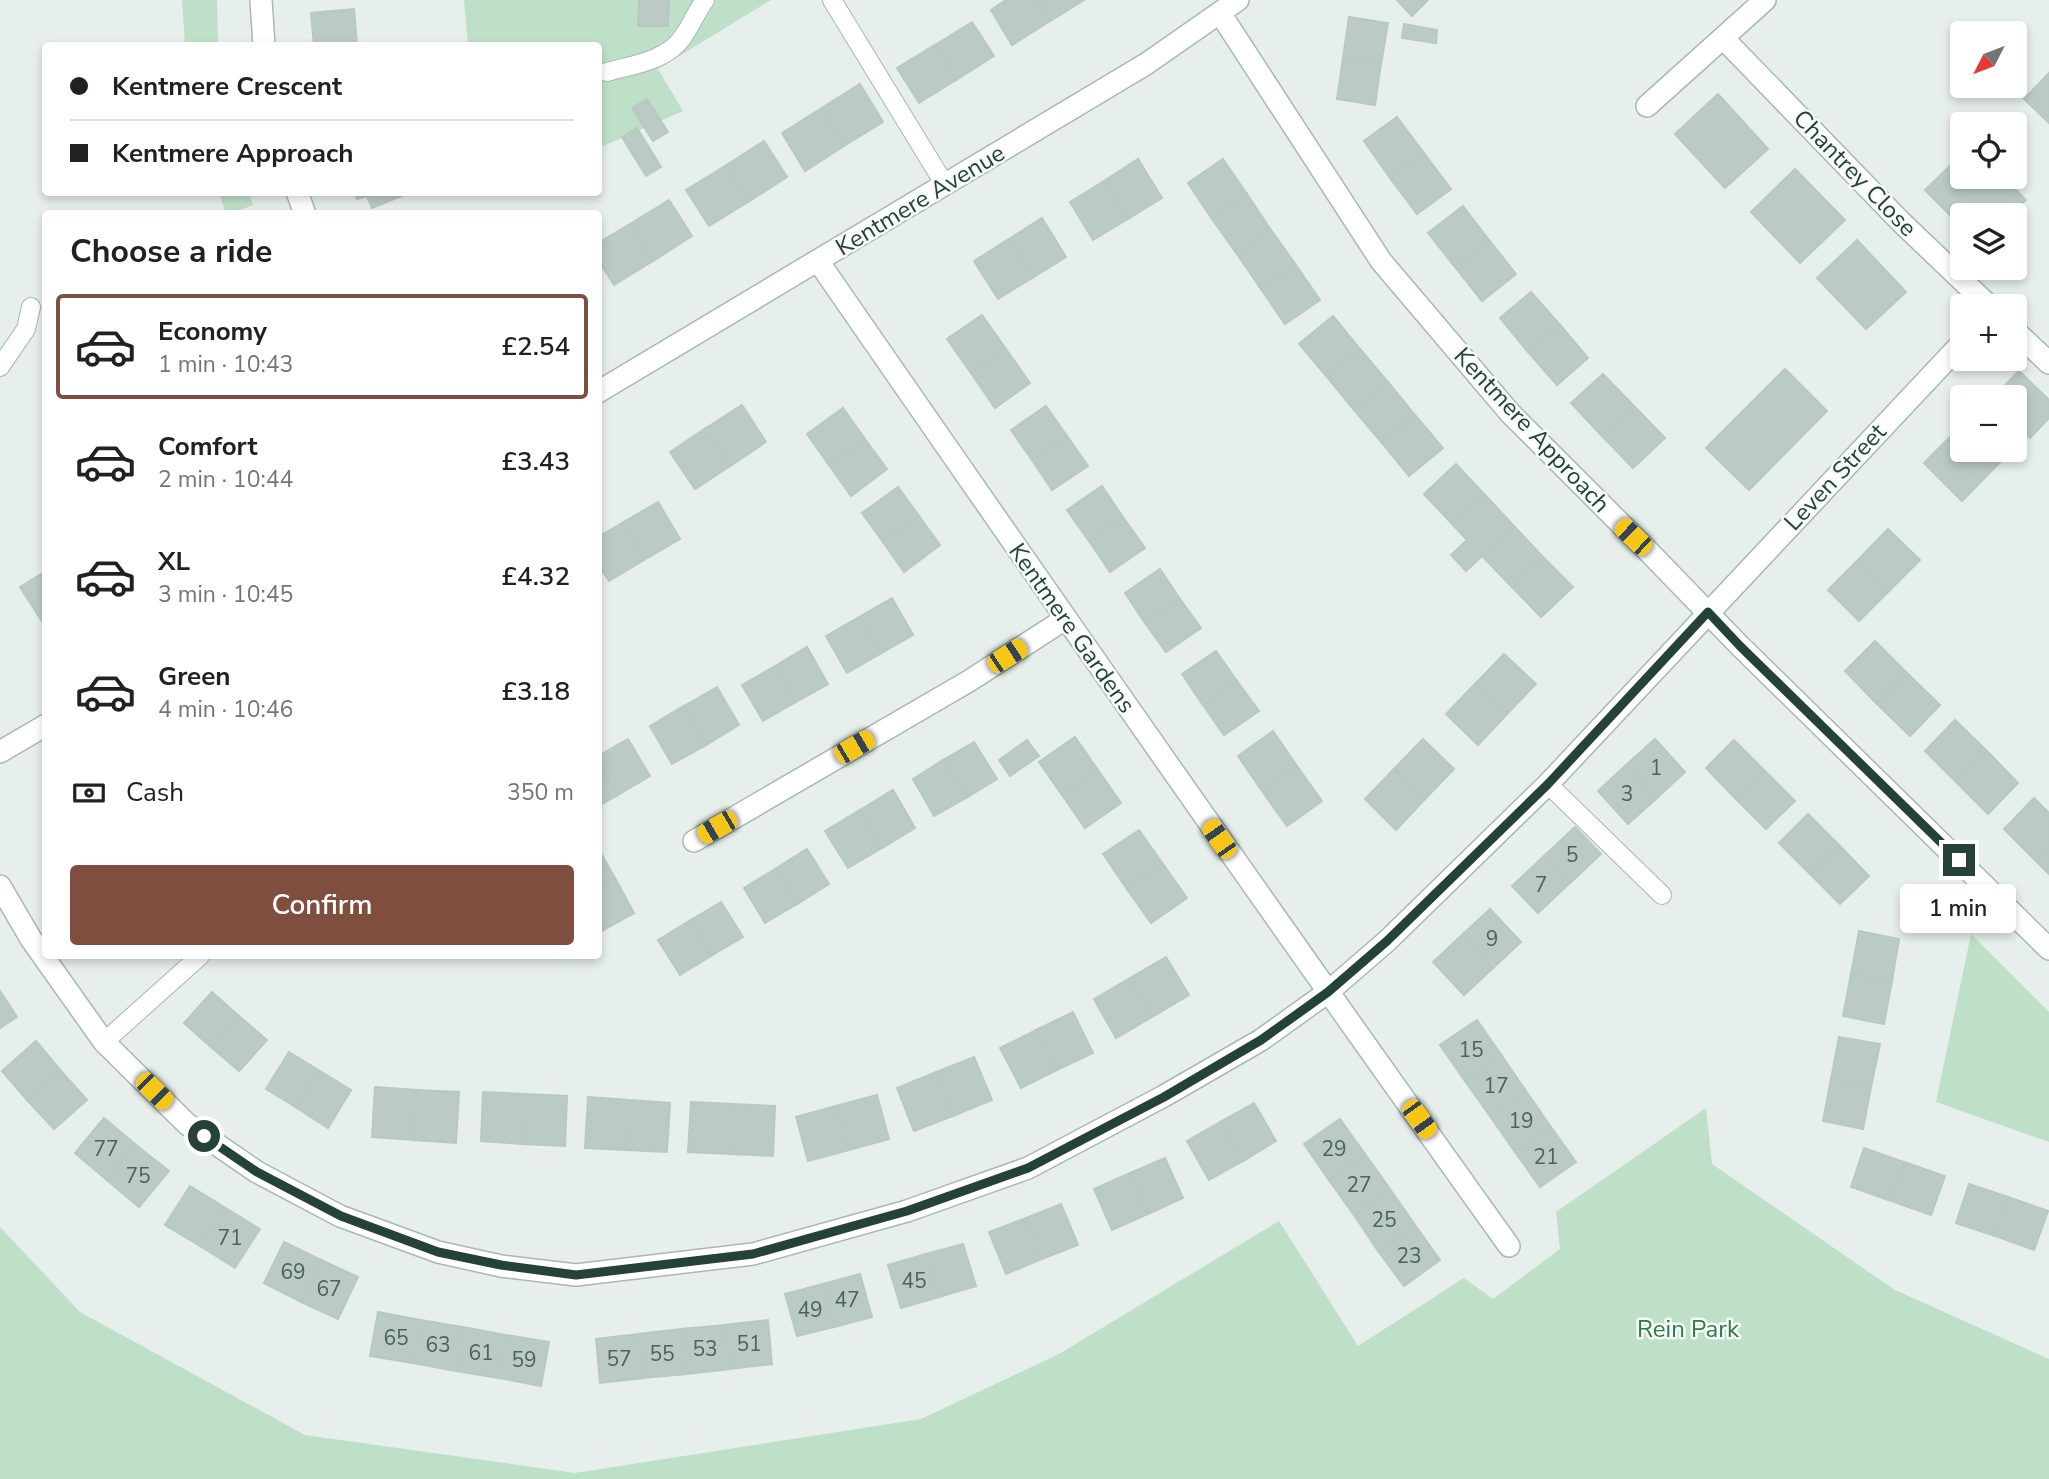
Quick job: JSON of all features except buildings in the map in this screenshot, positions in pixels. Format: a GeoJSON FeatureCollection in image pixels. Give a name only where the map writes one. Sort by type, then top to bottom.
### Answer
{"type":"FeatureCollection","features":[{"type":"Feature","properties":{"kind":"street"},"geometry":{"type":"LineString","coordinates":[[261,0],[264,42]]}},
{"type":"Feature","properties":{"kind":"street","name":"Kentmere Avenue"},"geometry":{"type":"LineString","coordinates":[[602,391],[1146,64],[1238,0]]}},
{"type":"Feature","properties":{"kind":"street"},"geometry":{"type":"LineString","coordinates":[[1647,106],[1765,0]]}},
{"type":"Feature","properties":{"kind":"street","name":"Kentmere Approach"},"geometry":{"type":"LineString","coordinates":[[1220,13],[1381,261],[1510,413],[1740,646],[2049,949]]}},
{"type":"Feature","properties":{"kind":"street","name":"Chantrey Close"},"geometry":{"type":"LineString","coordinates":[[1723,38],[1900,222],[1976,294]]}},
{"type":"Feature","properties":{"kind":"street","name":"Kentmere Gardens"},"geometry":{"type":"LineString","coordinates":[[818,261],[1065,619],[1509,1246]]}},
{"type":"Feature","properties":{"kind":"street"},"geometry":{"type":"LineString","coordinates":[[2027,342],[2049,363]]}},
{"type":"Feature","properties":{"kind":"street","name":"Leven Street"},"geometry":{"type":"LineString","coordinates":[[45,959],[104,1042],[187,1124],[257,1172],[341,1216],[438,1252],[501,1265],[576,1275],[753,1254],[907,1211],[1028,1168],[1164,1097],[1251,1046],[1328,992],[1387,941],[1548,784],[1950,356]]}},
{"type":"Feature","properties":{"kind":"street"},"geometry":{"type":"LineString","coordinates":[[694,841],[969,681],[1065,619]]}},
{"type":"Feature","properties":{"kind":"street"},"geometry":{"type":"LineString","coordinates":[[0,752],[42,727]]}},
{"type":"Feature","properties":{"kind":"street","name":"Leven Street"},"geometry":{"type":"LineString","coordinates":[[0,887],[42,955]]}},
{"type":"Feature","properties":{"kind":"lane"},"geometry":{"type":"LineString","coordinates":[[607,72],[665,54],[680,41],[705,0]]}},
{"type":"Feature","properties":{"kind":"lane"},"geometry":{"type":"LineString","coordinates":[[832,0],[945,185]]}},
{"type":"Feature","properties":{"kind":"lane"},"geometry":{"type":"LineString","coordinates":[[0,367],[26,329],[31,307]]}},
{"type":"Feature","properties":{"kind":"lane"},"geometry":{"type":"LineString","coordinates":[[1548,784],[1662,895]]}},
{"type":"Feature","properties":{"kind":"lane"},"geometry":{"type":"LineString","coordinates":[[104,1042],[197,959]]}},
{"type":"Feature","properties":{"kind":"green space"},"geometry":{"type":"Polygon","coordinates":[[[182,0],[217,0],[218,42],[185,42],[182,0]]]}},
{"type":"Feature","properties":{"kind":"green space"},"geometry":{"type":"Polygon","coordinates":[[[464,0],[771,0],[658,69],[683,111],[602,147],[602,42],[468,42],[464,0]]]}},
{"type":"Feature","properties":{"kind":"green space"},"geometry":{"type":"Polygon","coordinates":[[[220,196],[250,196],[253,205],[240,210],[225,210],[220,196]]]}},
{"type":"Feature","properties":{"kind":"green space"},"geometry":{"type":"Polygon","coordinates":[[[1971,934],[2049,1012],[2049,1142],[1936,1102],[1971,934]]]}},
{"type":"Feature","properties":{"kind":"green space","name":"Rein Park"},"geometry":{"type":"Polygon","coordinates":[[[1706,1108],[1712,1164],[1895,1290],[2049,1359],[2049,1479],[0,1479],[0,1227],[80,1312],[305,1435],[575,1473],[921,1419],[1059,1354],[1279,1221],[1358,1346],[1464,1278],[1493,1299],[1560,1249],[1556,1212],[1706,1108]]]}},
{"type":"Feature","properties":{"kind":"route"},"geometry":{"type":"LineString","coordinates":[[204,1136],[257,1172],[341,1216],[438,1252],[501,1265],[576,1275],[753,1254],[907,1211],[1028,1168],[1164,1097],[1261,1040],[1328,992],[1387,941],[1548,784],[1708,612],[1959,860]]}}]}
